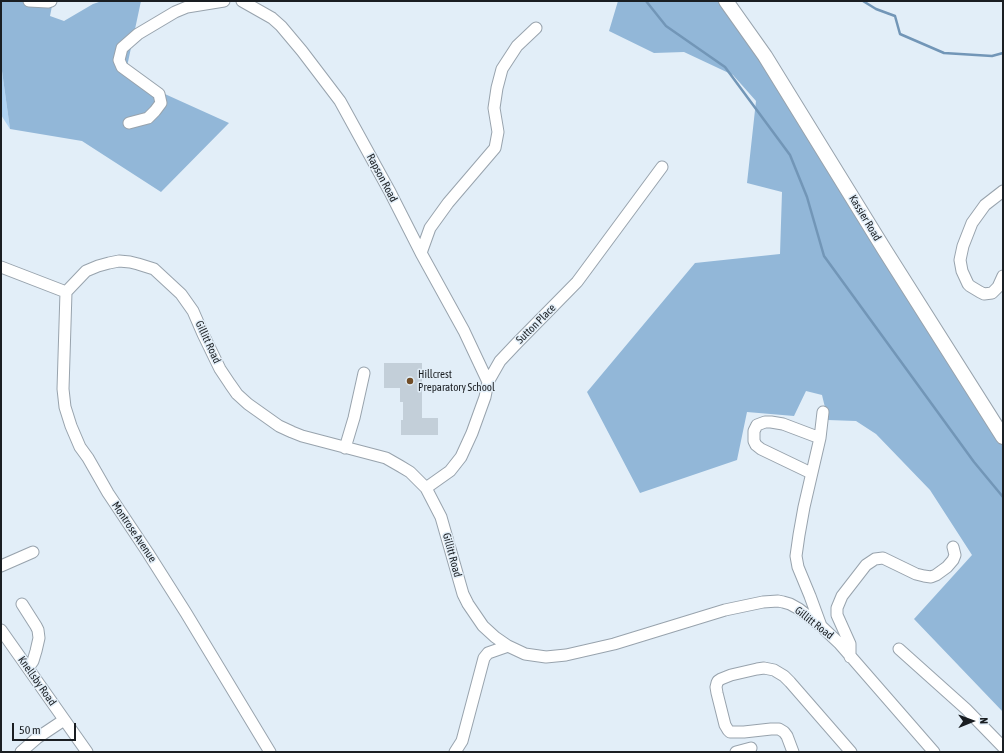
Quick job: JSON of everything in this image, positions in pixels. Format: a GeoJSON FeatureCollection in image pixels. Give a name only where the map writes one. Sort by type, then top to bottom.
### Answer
{"type":"FeatureCollection","features":[{"type":"Feature","properties":{"kind":"main road","name":"Kassier Road"},"geometry":{"type":"LineString","coordinates":[[726,1],[765,56],[884,250],[1003,437]]}},
{"type":"Feature","properties":{"kind":"street"},"geometry":{"type":"LineString","coordinates":[[29,1],[51,1]]}},
{"type":"Feature","properties":{"kind":"street"},"geometry":{"type":"LineString","coordinates":[[129,123],[148,118],[161,103],[159,94],[122,67],[119,60],[122,48],[138,34],[175,12],[187,8],[224,1]]}},
{"type":"Feature","properties":{"kind":"street","name":"Rapson Road"},"geometry":{"type":"LineString","coordinates":[[242,1],[272,18],[281,26],[340,101],[464,331],[488,382]]}},
{"type":"Feature","properties":{"kind":"street"},"geometry":{"type":"LineString","coordinates":[[421,253],[430,228],[448,203],[495,148],[498,132],[494,108],[502,69],[517,46],[536,28]]}},
{"type":"Feature","properties":{"kind":"street","name":"Sutton Place"},"geometry":{"type":"LineString","coordinates":[[426,488],[450,471],[461,458],[485,397],[488,382],[500,361],[577,282],[662,167]]}},
{"type":"Feature","properties":{"kind":"street"},"geometry":{"type":"LineString","coordinates":[[1003,191],[985,205],[975,218],[962,246],[960,265],[968,284],[984,294],[992,292],[998,287],[1003,276]]}},
{"type":"Feature","properties":{"kind":"street","name":"Gillitt Road"},"geometry":{"type":"LineString","coordinates":[[66,292],[86,271],[103,264],[119,261],[130,262],[154,269],[181,294],[194,311],[203,334],[220,368],[234,389],[248,404],[279,426],[292,432],[345,448],[386,458],[410,472],[426,488],[441,517],[463,594],[468,604],[483,626],[508,646],[525,654],[546,657],[566,655],[614,644],[725,610],[763,602],[790,604],[821,626],[839,644],[934,752]]}},
{"type":"Feature","properties":{"kind":"street"},"geometry":{"type":"LineString","coordinates":[[1,267],[66,292]]}},
{"type":"Feature","properties":{"kind":"street","name":"Montrose Avenue"},"geometry":{"type":"LineString","coordinates":[[66,292],[63,389],[65,407],[70,426],[80,447],[108,493],[186,612],[270,752]]}},
{"type":"Feature","properties":{"kind":"street"},"geometry":{"type":"LineString","coordinates":[[345,448],[354,418],[364,373]]}},
{"type":"Feature","properties":{"kind":"street"},"geometry":{"type":"LineString","coordinates":[[821,626],[798,567],[796,556],[811,473],[820,438],[823,412]]}},
{"type":"Feature","properties":{"kind":"street"},"geometry":{"type":"LineString","coordinates":[[811,473],[761,449],[754,441],[754,431],[757,425],[765,422],[771,422],[783,424],[820,438]]}},
{"type":"Feature","properties":{"kind":"street"},"geometry":{"type":"LineString","coordinates":[[850,657],[850,644],[837,615],[837,608],[842,596],[864,567],[875,559],[883,558],[916,574],[931,577],[947,567],[953,560],[955,555],[954,547]]}},
{"type":"Feature","properties":{"kind":"street"},"geometry":{"type":"LineString","coordinates":[[1,566],[33,552]]}},
{"type":"Feature","properties":{"kind":"street"},"geometry":{"type":"LineString","coordinates":[[22,604],[38,630],[39,638],[33,661],[28,668]]}},
{"type":"Feature","properties":{"kind":"street","name":"Knellsby Road"},"geometry":{"type":"LineString","coordinates":[[1,630],[87,752]]}},
{"type":"Feature","properties":{"kind":"street"},"geometry":{"type":"LineString","coordinates":[[455,752],[462,741],[484,658],[488,653],[508,646]]}},
{"type":"Feature","properties":{"kind":"street"},"geometry":{"type":"LineString","coordinates":[[899,648],[966,708],[1003,747]]}},
{"type":"Feature","properties":{"kind":"street"},"geometry":{"type":"LineString","coordinates":[[793,752],[787,736],[779,729],[730,732],[725,725],[717,693],[716,687],[718,681],[731,675],[757,669],[764,668],[774,670],[784,676],[794,686],[851,752]]}},
{"type":"Feature","properties":{"kind":"street"},"geometry":{"type":"LineString","coordinates":[[21,752],[37,738],[64,720]]}},
{"type":"Feature","properties":{"kind":"street"},"geometry":{"type":"LineString","coordinates":[[736,752],[751,748]]}},
{"type":"Feature","properties":{"kind":"shaded area"},"geometry":{"type":"Polygon","coordinates":[[[1,1],[53,1],[50,16],[64,21],[93,4],[102,1],[141,1],[125,76],[229,123],[161,192],[82,141],[10,129],[1,69],[1,1]]]}},
{"type":"Feature","properties":{"kind":"shaded area"},"geometry":{"type":"Polygon","coordinates":[[[618,1],[726,1],[1003,437],[1003,712],[914,619],[972,555],[930,490],[876,434],[856,421],[828,420],[822,395],[806,391],[794,416],[747,412],[737,460],[640,493],[587,392],[695,263],[780,254],[782,192],[747,183],[756,101],[733,75],[684,52],[654,53],[609,31],[618,1]]]}},
{"type":"Feature","properties":{"kind":"shaded area"},"geometry":{"type":"Polygon","coordinates":[[[1,69],[2,71],[10,129],[1,115],[1,69]]]}},
{"type":"Feature","properties":{"kind":"building"},"geometry":{"type":"Polygon","coordinates":[[[384,363],[422,363],[422,418],[438,418],[438,435],[401,435],[403,402],[400,402],[400,388],[384,388],[384,363]]]}},
{"type":"Feature","properties":{"kind":"waterway"},"geometry":{"type":"LineString","coordinates":[[646,1],[666,26],[725,67],[790,155],[807,197],[824,256],[974,462],[1003,497]]}},
{"type":"Feature","properties":{"kind":"waterway"},"geometry":{"type":"LineString","coordinates":[[863,1],[876,9],[895,16],[900,34],[944,53],[992,56],[1003,53]]}},
{"type":"Feature","properties":{"kind":"place","name":"Hillcrest Preparatory School"},"geometry":{"type":"Point","coordinates":[410,381]}}]}
